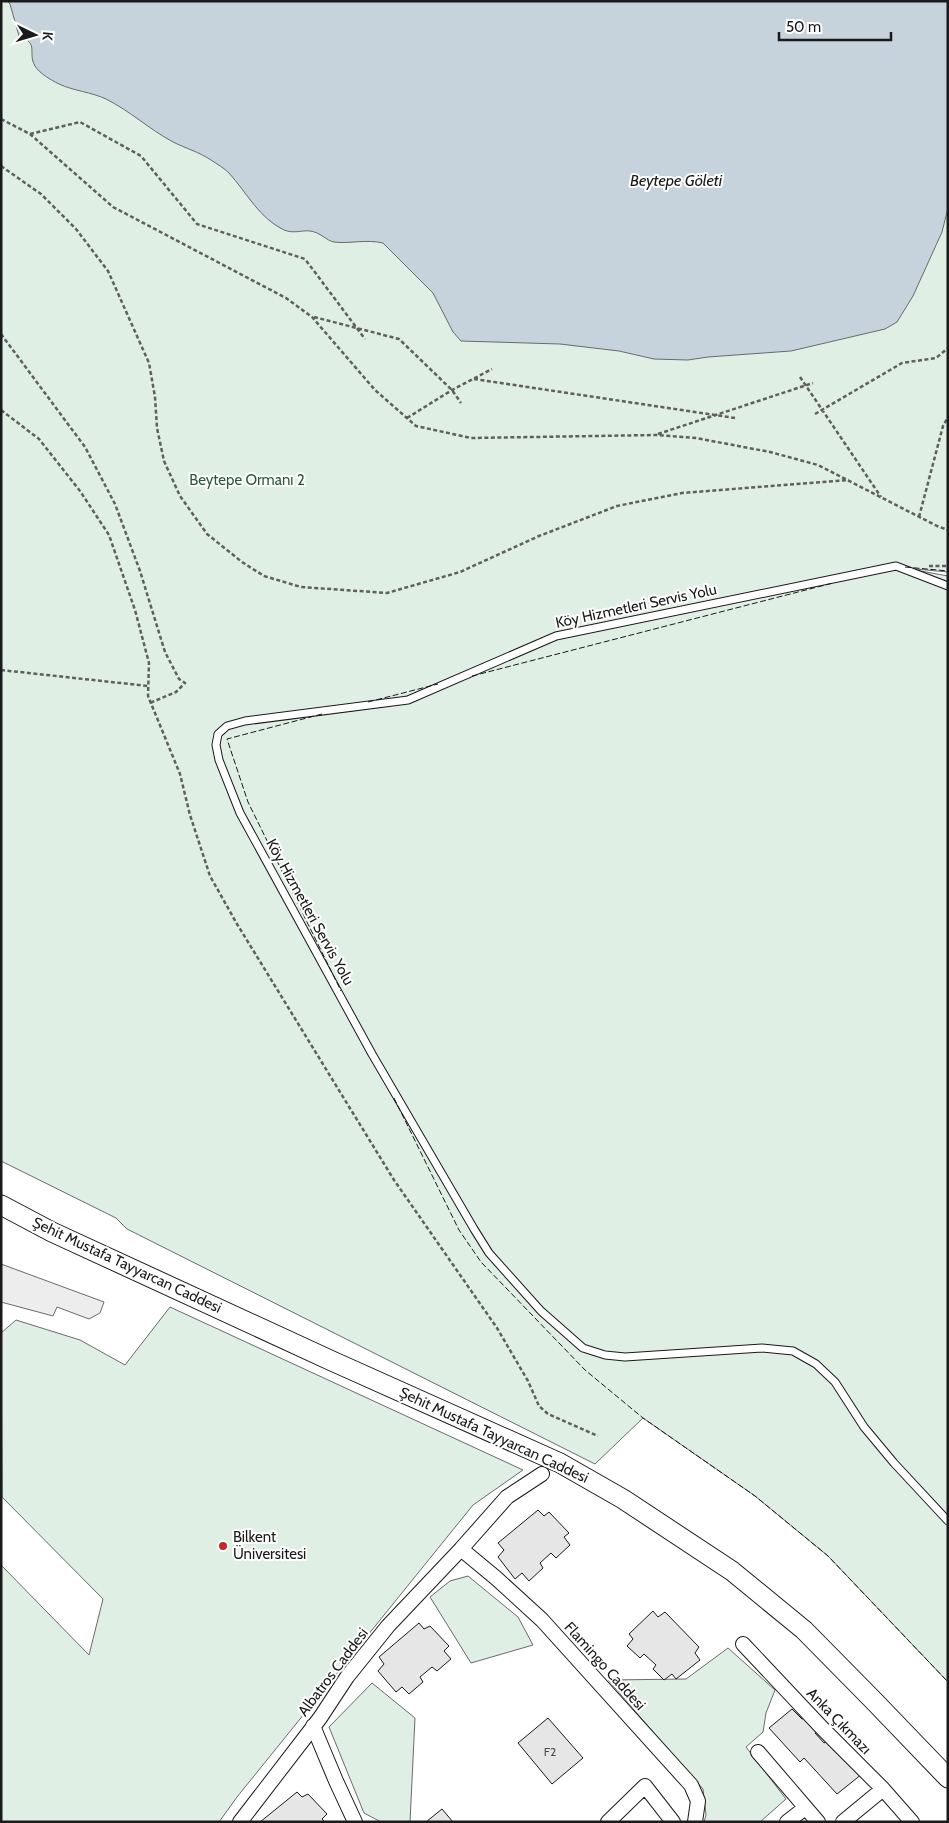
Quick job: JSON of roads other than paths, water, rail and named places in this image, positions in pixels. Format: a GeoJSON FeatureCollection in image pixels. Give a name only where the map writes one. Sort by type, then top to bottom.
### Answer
{"type":"FeatureCollection","features":[{"type":"Feature","properties":{"kind":"main road","name":"Şehit Mustafa Tayyarcan Caddesi"},"geometry":{"type":"LineString","coordinates":[[1,1205],[52,1232],[332,1361],[560,1463],[623,1499],[732,1571],[804,1630],[948,1778]]}},
{"type":"Feature","properties":{"kind":"street","name":"Albatros Caddesi"},"geometry":{"type":"LineString","coordinates":[[240,1822],[314,1726],[347,1677],[388,1626],[507,1497],[542,1474]]}},
{"type":"Feature","properties":{"kind":"street","name":"Flamingo Caddesi"},"geometry":{"type":"LineString","coordinates":[[461,1549],[542,1620],[691,1785],[698,1801],[695,1822]]}},
{"type":"Feature","properties":{"kind":"street","name":"Anka Çıkmazı"},"geometry":{"type":"LineString","coordinates":[[743,1644],[883,1789],[912,1822]]}},
{"type":"Feature","properties":{"kind":"street"},"geometry":{"type":"LineString","coordinates":[[314,1726],[355,1822]]}},
{"type":"Feature","properties":{"kind":"street"},"geometry":{"type":"LineString","coordinates":[[758,1752],[818,1822]]}},
{"type":"Feature","properties":{"kind":"street"},"geometry":{"type":"LineString","coordinates":[[608,1822],[645,1786],[672,1822]]}},
{"type":"Feature","properties":{"kind":"street"},"geometry":{"type":"LineString","coordinates":[[844,1822],[883,1789]]}},
{"type":"Feature","properties":{"kind":"street"},"geometry":{"type":"LineString","coordinates":[[787,1822],[805,1808]]}},
{"type":"Feature","properties":{"kind":"lane","name":"Köy Hizmetleri Servis Yolu"},"geometry":{"type":"LineString","coordinates":[[948,586],[896,566],[556,636],[408,700],[245,721],[227,726],[218,734],[216,745],[219,760],[240,813],[372,1054],[489,1253],[541,1311],[583,1348],[605,1355],[625,1358],[762,1348],[793,1351],[816,1364],[835,1382],[864,1427],[894,1464],[948,1521]]}},
{"type":"Feature","properties":{"kind":"water","name":"Beytepe Göleti"},"geometry":{"type":"Polygon","coordinates":[[[7,1],[948,1],[948,208],[942,232],[913,296],[897,322],[885,329],[791,351],[688,360],[654,359],[619,351],[560,344],[461,341],[453,332],[433,293],[383,243],[370,241],[334,242],[314,232],[291,232],[284,230],[267,219],[229,173],[211,160],[164,137],[106,99],[65,86],[42,74],[33,61],[31,45],[19,36],[10,4],[7,1]]]}},
{"type":"Feature","properties":{"kind":"place","name":"Bilkent Üniversitesi"},"geometry":{"type":"Point","coordinates":[223,1546]}},
{"type":"Feature","properties":{"kind":"park label","name":"Beytepe Ormanı 2"},"geometry":{"type":"Point","coordinates":[247,480]}}]}
